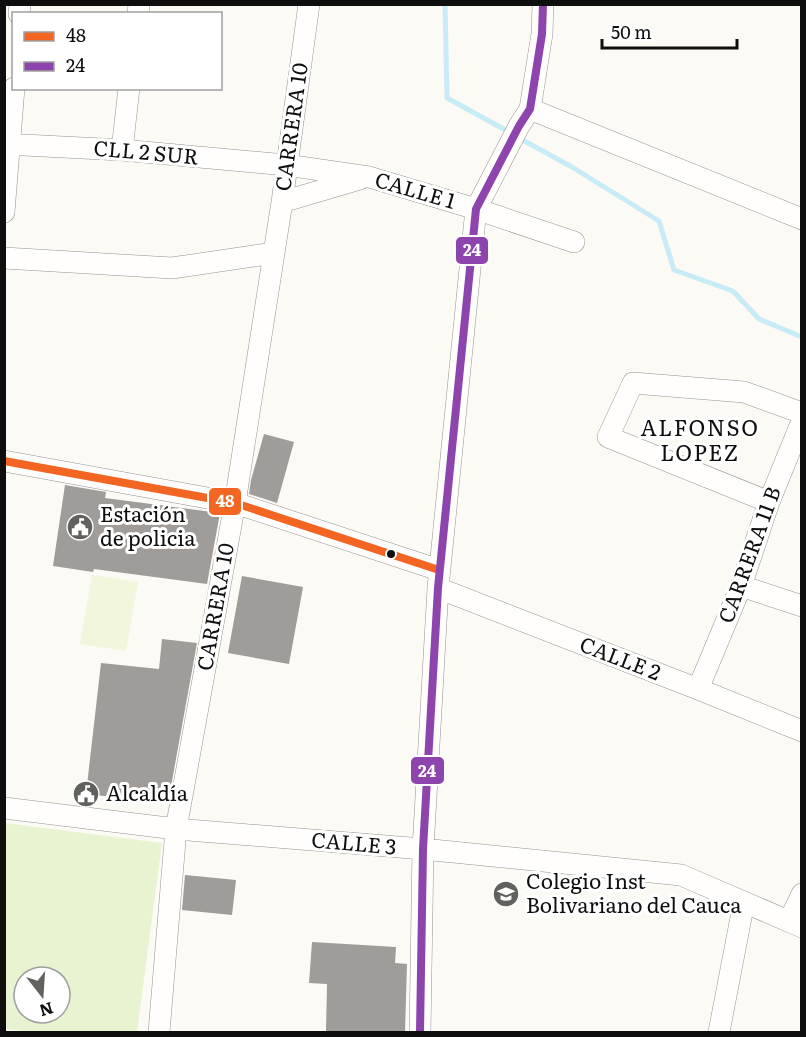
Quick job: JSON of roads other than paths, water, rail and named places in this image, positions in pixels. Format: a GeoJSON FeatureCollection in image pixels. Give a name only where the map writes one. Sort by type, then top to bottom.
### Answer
{"type":"FeatureCollection","features":[{"type":"Feature","properties":{"kind":"street","name":"CARRERA 10"},"geometry":{"type":"LineString","coordinates":[[159,1032],[176,829],[235,503],[282,202],[309,4]]}},
{"type":"Feature","properties":{"kind":"street"},"geometry":{"type":"LineString","coordinates":[[420,1032],[423,849],[439,579],[476,209],[524,117],[542,34],[543,4]]}},
{"type":"Feature","properties":{"kind":"street"},"geometry":{"type":"LineString","coordinates":[[4,212],[7,144],[14,90]]}},
{"type":"Feature","properties":{"kind":"street"},"geometry":{"type":"LineString","coordinates":[[122,150],[129,90]]}},
{"type":"Feature","properties":{"kind":"street"},"geometry":{"type":"LineString","coordinates":[[524,117],[801,219]]}},
{"type":"Feature","properties":{"kind":"street","name":"CLL 2 SUR"},"geometry":{"type":"LineString","coordinates":[[7,144],[122,150],[286,165]]}},
{"type":"Feature","properties":{"kind":"street","name":"CALLE 1"},"geometry":{"type":"LineString","coordinates":[[286,165],[369,177],[476,209],[574,242]]}},
{"type":"Feature","properties":{"kind":"street"},"geometry":{"type":"LineString","coordinates":[[282,202],[369,177]]}},
{"type":"Feature","properties":{"kind":"street"},"geometry":{"type":"LineString","coordinates":[[4,258],[172,268],[274,253]]}},
{"type":"Feature","properties":{"kind":"street"},"geometry":{"type":"LineString","coordinates":[[769,502],[608,437],[633,382],[744,392],[801,413]]}},
{"type":"Feature","properties":{"kind":"street","name":"CARRERA 11 B"},"geometry":{"type":"LineString","coordinates":[[698,689],[741,586],[769,502],[801,421]]}},
{"type":"Feature","properties":{"kind":"street","name":"CALLE 2"},"geometry":{"type":"LineString","coordinates":[[4,461],[235,503],[439,579],[801,731]]}},
{"type":"Feature","properties":{"kind":"street"},"geometry":{"type":"LineString","coordinates":[[741,586],[801,606]]}},
{"type":"Feature","properties":{"kind":"street","name":"CALLE 3"},"geometry":{"type":"LineString","coordinates":[[4,808],[176,829],[423,849],[681,875],[795,924]]}},
{"type":"Feature","properties":{"kind":"street"},"geometry":{"type":"LineString","coordinates":[[795,924],[801,894]]}},
{"type":"Feature","properties":{"kind":"street"},"geometry":{"type":"LineString","coordinates":[[719,1032],[744,902]]}},
{"type":"Feature","properties":{"kind":"waterway"},"geometry":{"type":"LineString","coordinates":[[445,4],[447,98],[511,133]]}},
{"type":"Feature","properties":{"kind":"waterway"},"geometry":{"type":"LineString","coordinates":[[519,138],[572,167],[659,221],[674,270],[733,291],[759,319],[802,337]]}},
{"type":"Feature","properties":{"kind":"place","name":"Estación de policia"},"geometry":{"type":"Point","coordinates":[80,527]}},
{"type":"Feature","properties":{"kind":"place","name":"Alcaldía"},"geometry":{"type":"Point","coordinates":[86,794]}},
{"type":"Feature","properties":{"kind":"place","name":"Colegio Inst Bolivariano del Cauca"},"geometry":{"type":"Point","coordinates":[506,894]}},
{"type":"Feature","properties":{"kind":"district","name":"ALFONSO LOPEZ"},"geometry":{"type":"Point","coordinates":[700,440]}}]}
